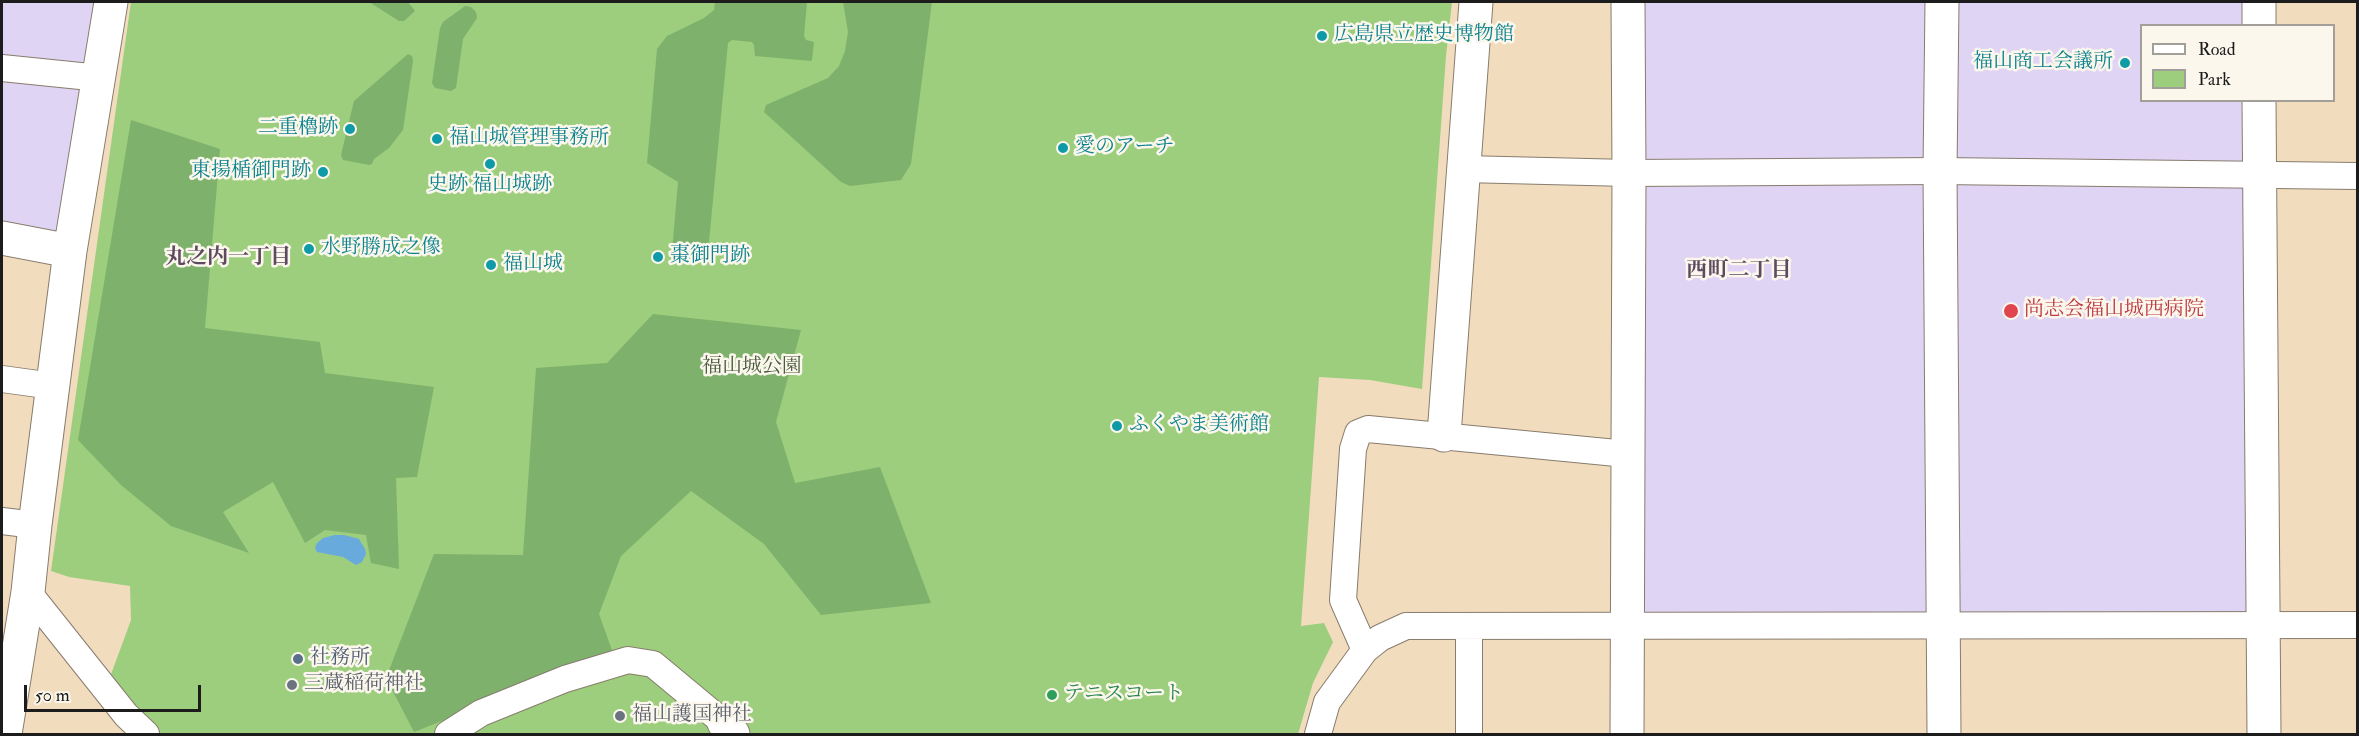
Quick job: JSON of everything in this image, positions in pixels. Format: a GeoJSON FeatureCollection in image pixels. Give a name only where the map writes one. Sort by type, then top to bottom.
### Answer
{"type":"FeatureCollection","features":[{"type":"Feature","properties":{"kind":"street"},"geometry":{"type":"LineString","coordinates":[[5,735],[28,592],[70,251],[111,2]]}},
{"type":"Feature","properties":{"kind":"street"},"geometry":{"type":"LineString","coordinates":[[1444,435],[1476,2]]}},
{"type":"Feature","properties":{"kind":"street"},"geometry":{"type":"LineString","coordinates":[[1627,735],[1628,2]]}},
{"type":"Feature","properties":{"kind":"street"},"geometry":{"type":"LineString","coordinates":[[1942,2],[1940,171],[1944,735]]}},
{"type":"Feature","properties":{"kind":"street"},"geometry":{"type":"LineString","coordinates":[[2259,2],[2259,24]]}},
{"type":"Feature","properties":{"kind":"street"},"geometry":{"type":"LineString","coordinates":[[2,68],[99,78]]}},
{"type":"Feature","properties":{"kind":"street"},"geometry":{"type":"LineString","coordinates":[[2259,102],[2264,735]]}},
{"type":"Feature","properties":{"kind":"street"},"geometry":{"type":"LineString","coordinates":[[1463,169],[2358,176]]}},
{"type":"Feature","properties":{"kind":"street"},"geometry":{"type":"LineString","coordinates":[[2,238],[70,251]]}},
{"type":"Feature","properties":{"kind":"street"},"geometry":{"type":"LineString","coordinates":[[2,379],[53,386]]}},
{"type":"Feature","properties":{"kind":"street"},"geometry":{"type":"LineString","coordinates":[[1365,650],[1343,600],[1353,449],[1358,433],[1368,429],[1627,454]]}},
{"type":"Feature","properties":{"kind":"street"},"geometry":{"type":"LineString","coordinates":[[2,521],[35,525]]}},
{"type":"Feature","properties":{"kind":"street"},"geometry":{"type":"LineString","coordinates":[[28,592],[126,716],[146,735]]}},
{"type":"Feature","properties":{"kind":"street"},"geometry":{"type":"LineString","coordinates":[[1318,735],[1327,702],[1365,650],[1380,638],[1406,626],[2358,625]]}},
{"type":"Feature","properties":{"kind":"street"},"geometry":{"type":"LineString","coordinates":[[1469,627],[1469,735]]}},
{"type":"Feature","properties":{"kind":"street"},"geometry":{"type":"LineString","coordinates":[[448,735],[481,713],[565,679],[628,660],[653,664],[728,729]]}},
{"type":"Feature","properties":{"kind":"shaded area"},"geometry":{"type":"Polygon","coordinates":[[[2,2],[105,2],[70,251],[2,238],[2,2]]]}},
{"type":"Feature","properties":{"kind":"shaded area"},"geometry":{"type":"Polygon","coordinates":[[[1630,2],[2268,2],[2268,24],[2140,24],[2140,102],[2268,102],[2268,622],[1631,623],[1630,2]]]}},
{"type":"Feature","properties":{"kind":"green space","name":"福山城公園"},"geometry":{"type":"Polygon","coordinates":[[[131,2],[1452,2],[1446,56],[1422,389],[1370,380],[1319,377],[1301,626],[1324,623],[1333,642],[1313,683],[1298,734],[161,734],[110,677],[131,620],[130,586],[69,577],[51,571],[131,2]]]}},
{"type":"Feature","properties":{"kind":"green space"},"geometry":{"type":"Polygon","coordinates":[[[369,2],[408,2],[415,11],[404,21],[399,21],[369,2]]]}},
{"type":"Feature","properties":{"kind":"green space"},"geometry":{"type":"Polygon","coordinates":[[[715,2],[807,2],[804,36],[806,40],[814,42],[812,60],[755,56],[752,42],[732,40],[728,43],[708,252],[704,259],[674,256],[672,252],[678,182],[647,163],[657,49],[667,36],[704,18],[714,10],[715,2]]]}},
{"type":"Feature","properties":{"kind":"green space"},"geometry":{"type":"Polygon","coordinates":[[[843,2],[932,2],[911,164],[901,180],[850,186],[841,182],[764,112],[766,105],[828,78],[839,66],[845,51],[848,32],[843,2]]]}},
{"type":"Feature","properties":{"kind":"green space"},"geometry":{"type":"Polygon","coordinates":[[[465,6],[471,7],[476,12],[477,18],[463,39],[456,88],[451,91],[435,88],[432,83],[440,28],[443,22],[465,6]]]}},
{"type":"Feature","properties":{"kind":"green space"},"geometry":{"type":"Polygon","coordinates":[[[408,54],[412,56],[413,61],[403,130],[389,148],[374,159],[372,164],[343,160],[341,155],[354,101],[408,54]]]}},
{"type":"Feature","properties":{"kind":"green space"},"geometry":{"type":"Polygon","coordinates":[[[131,120],[220,149],[205,328],[320,342],[325,373],[434,387],[417,477],[396,478],[399,569],[371,563],[366,535],[325,530],[305,543],[273,482],[223,512],[249,553],[171,526],[121,485],[78,440],[131,120]]]}},
{"type":"Feature","properties":{"kind":"green space"},"geometry":{"type":"Polygon","coordinates":[[[653,314],[801,330],[776,422],[795,483],[880,467],[931,603],[821,615],[764,544],[691,491],[621,556],[599,614],[613,653],[414,732],[386,678],[434,554],[523,555],[536,368],[607,363],[653,314]]]}},
{"type":"Feature","properties":{"kind":"water"},"geometry":{"type":"Polygon","coordinates":[[[335,535],[359,539],[366,554],[362,562],[356,565],[343,557],[317,552],[315,548],[317,543],[323,538],[335,535]]]}},
{"type":"Feature","properties":{"kind":"place","name":"広島県立歴史博物館"},"geometry":{"type":"Point","coordinates":[1322,36]}},
{"type":"Feature","properties":{"kind":"place","name":"福山商工会議所"},"geometry":{"type":"Point","coordinates":[2125,63]}},
{"type":"Feature","properties":{"kind":"place","name":"二重櫓跡"},"geometry":{"type":"Point","coordinates":[350,129]}},
{"type":"Feature","properties":{"kind":"place","name":"福山城管理事務所"},"geometry":{"type":"Point","coordinates":[437,139]}},
{"type":"Feature","properties":{"kind":"place","name":"愛のアーチ"},"geometry":{"type":"Point","coordinates":[1063,148]}},
{"type":"Feature","properties":{"kind":"place","name":"史跡 福山城跡"},"geometry":{"type":"Point","coordinates":[490,164]}},
{"type":"Feature","properties":{"kind":"place","name":"東揚楯御門跡"},"geometry":{"type":"Point","coordinates":[323,172]}},
{"type":"Feature","properties":{"kind":"place","name":"水野勝成之像"},"geometry":{"type":"Point","coordinates":[309,249]}},
{"type":"Feature","properties":{"kind":"place","name":"棗御門跡"},"geometry":{"type":"Point","coordinates":[658,257]}},
{"type":"Feature","properties":{"kind":"place","name":"福山城"},"geometry":{"type":"Point","coordinates":[491,265]}},
{"type":"Feature","properties":{"kind":"place","name":"尚志会福山城西病院"},"geometry":{"type":"Point","coordinates":[2011,311]}},
{"type":"Feature","properties":{"kind":"place","name":"ふくやま美術館"},"geometry":{"type":"Point","coordinates":[1117,426]}},
{"type":"Feature","properties":{"kind":"place","name":"社務所"},"geometry":{"type":"Point","coordinates":[298,659]}},
{"type":"Feature","properties":{"kind":"place","name":"三蔵稲荷神社"},"geometry":{"type":"Point","coordinates":[292,685]}},
{"type":"Feature","properties":{"kind":"place","name":"テニスコート"},"geometry":{"type":"Point","coordinates":[1052,695]}},
{"type":"Feature","properties":{"kind":"place","name":"福山護国神社"},"geometry":{"type":"Point","coordinates":[620,716]}},
{"type":"Feature","properties":{"kind":"district","name":"丸之内一丁目"},"geometry":{"type":"Point","coordinates":[228,258]}},
{"type":"Feature","properties":{"kind":"district","name":"西町二丁目"},"geometry":{"type":"Point","coordinates":[1739,271]}}]}
